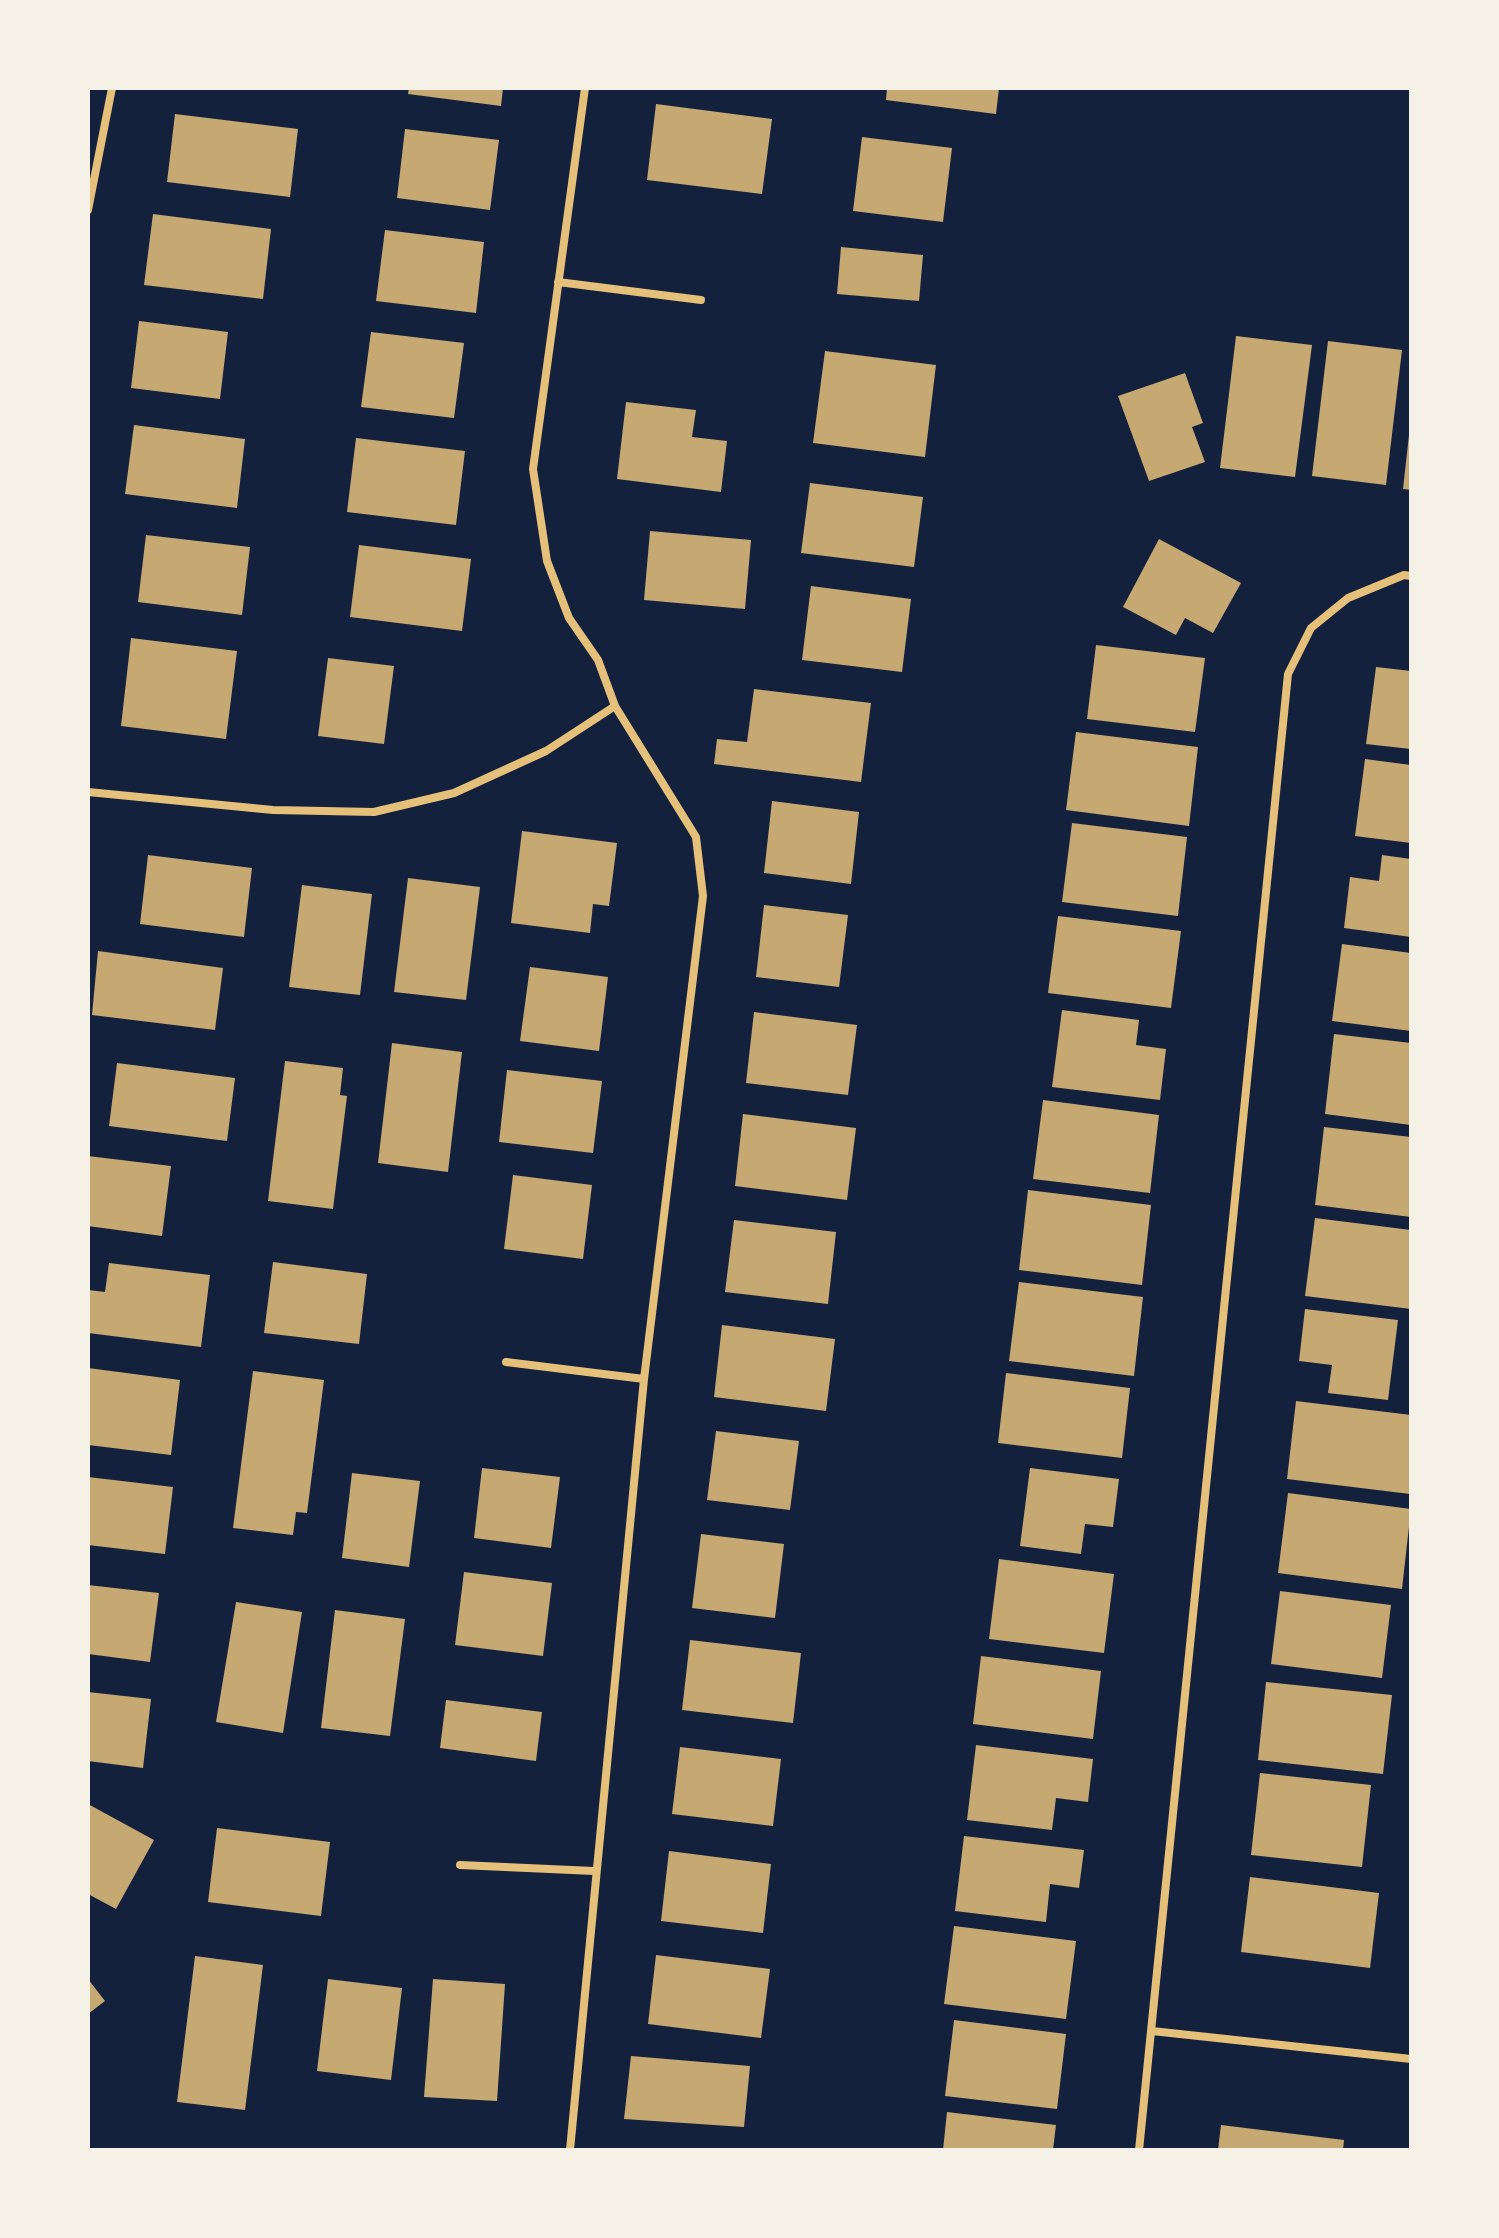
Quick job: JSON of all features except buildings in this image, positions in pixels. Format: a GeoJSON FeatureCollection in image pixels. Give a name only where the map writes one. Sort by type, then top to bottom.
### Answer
{"type":"FeatureCollection","features":[{"type":"Feature","properties":{"kind":"street"},"geometry":{"type":"LineString","coordinates":[[88,210],[112,88]]}},
{"type":"Feature","properties":{"kind":"street"},"geometry":{"type":"LineString","coordinates":[[570,2150],[594,1871],[644,1379],[703,896],[696,837],[615,706],[598,660],[569,618],[547,561],[533,469],[585,88]]}},
{"type":"Feature","properties":{"kind":"street"},"geometry":{"type":"LineString","coordinates":[[558,282],[701,300]]}},
{"type":"Feature","properties":{"kind":"street"},"geometry":{"type":"LineString","coordinates":[[1139,2150],[1288,674],[1311,628],[1348,598],[1404,575],[1411,576]]}},
{"type":"Feature","properties":{"kind":"street"},"geometry":{"type":"LineString","coordinates":[[88,792],[273,810],[374,812],[454,793],[546,751],[615,706]]}},
{"type":"Feature","properties":{"kind":"street"},"geometry":{"type":"LineString","coordinates":[[506,1362],[644,1379]]}},
{"type":"Feature","properties":{"kind":"street"},"geometry":{"type":"LineString","coordinates":[[460,1865],[594,1871]]}},
{"type":"Feature","properties":{"kind":"street"},"geometry":{"type":"LineString","coordinates":[[1152,2031],[1411,2059]]}}]}
